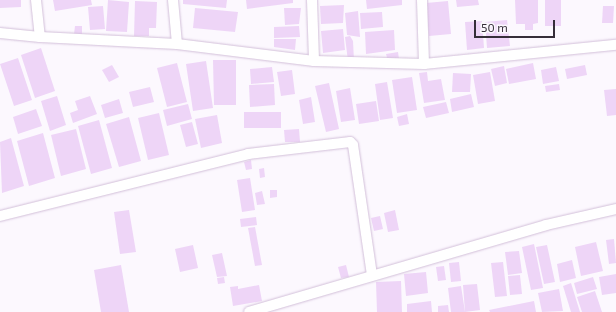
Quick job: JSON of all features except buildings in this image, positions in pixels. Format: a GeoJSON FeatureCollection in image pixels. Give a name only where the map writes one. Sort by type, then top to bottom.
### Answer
{"type":"FeatureCollection","features":[{"type":"Feature","properties":{"kind":"street"},"geometry":{"type":"LineString","coordinates":[[36,0],[40,37]]}},
{"type":"Feature","properties":{"kind":"street"},"geometry":{"type":"LineString","coordinates":[[173,0],[177,44]]}},
{"type":"Feature","properties":{"kind":"street"},"geometry":{"type":"LineString","coordinates":[[312,0],[314,61]]}},
{"type":"Feature","properties":{"kind":"street"},"geometry":{"type":"LineString","coordinates":[[422,0],[424,64]]}},
{"type":"Feature","properties":{"kind":"street"},"geometry":{"type":"LineString","coordinates":[[0,33],[40,37],[177,44],[314,61],[424,64],[616,45]]}},
{"type":"Feature","properties":{"kind":"street"},"geometry":{"type":"LineString","coordinates":[[0,216],[248,154],[350,142],[353,145],[372,275]]}},
{"type":"Feature","properties":{"kind":"street"},"geometry":{"type":"LineString","coordinates":[[249,312],[546,225],[616,209]]}}]}
